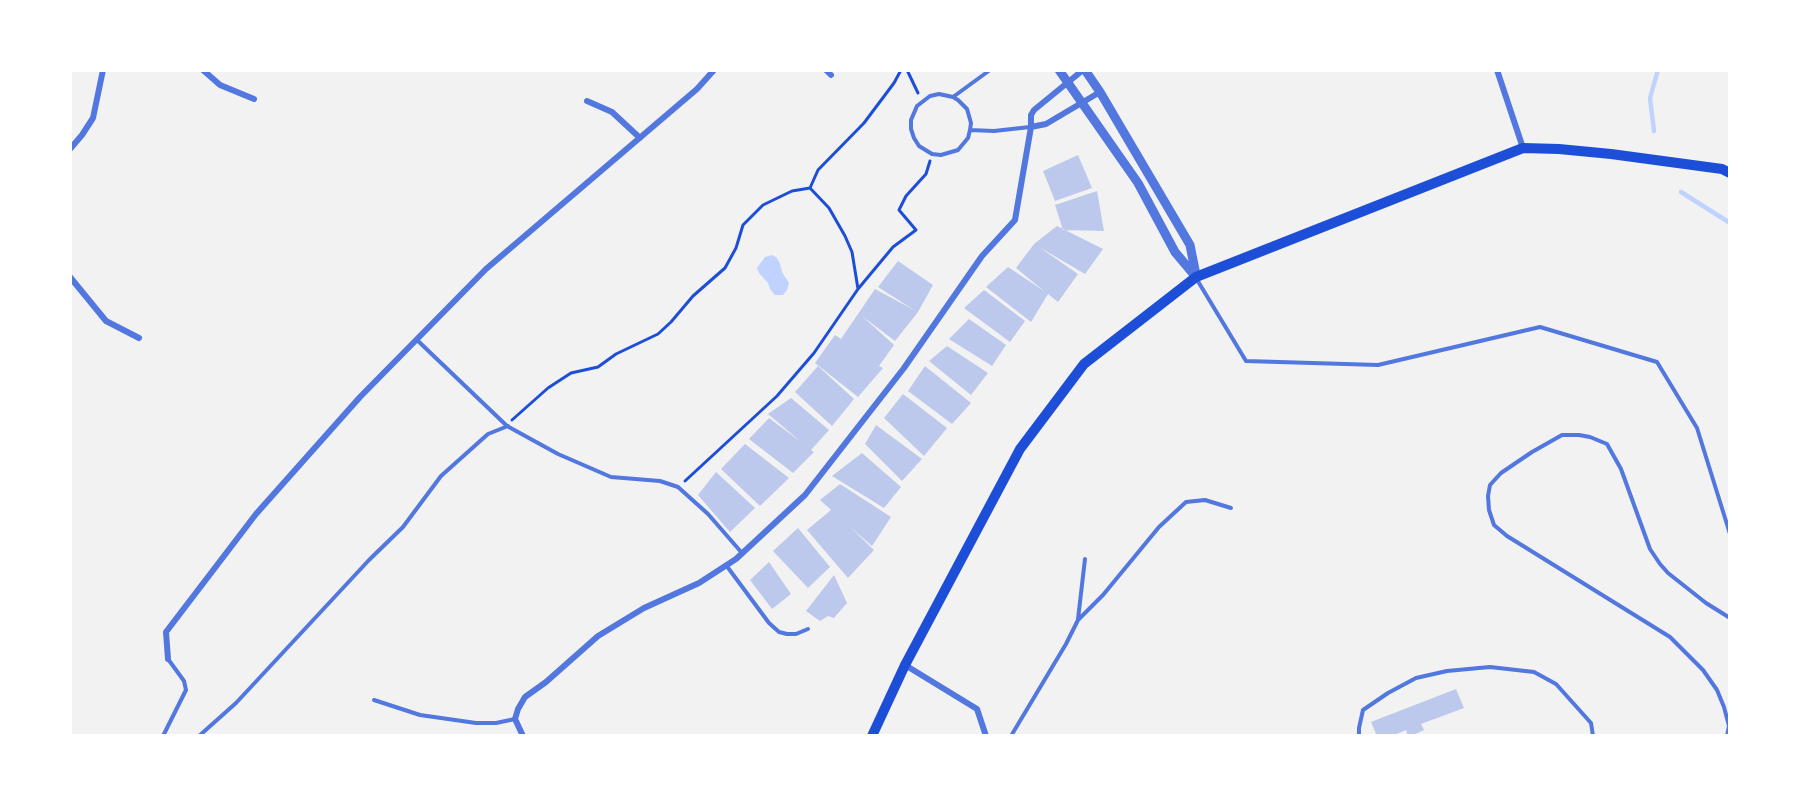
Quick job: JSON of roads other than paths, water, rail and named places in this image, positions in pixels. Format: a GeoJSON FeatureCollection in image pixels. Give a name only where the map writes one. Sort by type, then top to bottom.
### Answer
{"type":"FeatureCollection","features":[{"type":"Feature","properties":{"kind":"main road"},"geometry":{"type":"LineString","coordinates":[[872,735],[904,665],[1020,449],[1084,364],[1196,277],[1523,148],[1559,148],[1611,154],[1722,169],[1730,173]]}},
{"type":"Feature","properties":{"kind":"street"},"geometry":{"type":"LineString","coordinates":[[70,149],[93,118],[103,70]]}},
{"type":"Feature","properties":{"kind":"street"},"geometry":{"type":"LineString","coordinates":[[203,70],[220,85],[254,99]]}},
{"type":"Feature","properties":{"kind":"street"},"geometry":{"type":"LineString","coordinates":[[168,659],[166,632],[256,514],[360,397],[486,269],[697,89],[714,70]]}},
{"type":"Feature","properties":{"kind":"street"},"geometry":{"type":"LineString","coordinates":[[1059,70],[1138,183],[1175,252],[1196,277]]}},
{"type":"Feature","properties":{"kind":"street"},"geometry":{"type":"LineString","coordinates":[[523,735],[515,719],[525,697],[546,682],[598,636],[644,608],[699,583],[726,565],[805,495],[904,368],[982,256],[1015,220],[1031,127],[1031,115],[1066,82],[1084,70],[1100,92],[1190,245],[1196,277]]}},
{"type":"Feature","properties":{"kind":"street"},"geometry":{"type":"LineString","coordinates":[[1497,70],[1523,148]]}},
{"type":"Feature","properties":{"kind":"street"},"geometry":{"type":"LineString","coordinates":[[1031,127],[1046,124],[1100,92]]}},
{"type":"Feature","properties":{"kind":"street"},"geometry":{"type":"LineString","coordinates":[[587,101],[612,112],[640,138]]}},
{"type":"Feature","properties":{"kind":"street"},"geometry":{"type":"LineString","coordinates":[[70,277],[106,321],[139,339]]}},
{"type":"Feature","properties":{"kind":"street"},"geometry":{"type":"LineString","coordinates":[[904,665],[977,709],[986,735]]}},
{"type":"Feature","properties":{"kind":"lane"},"geometry":{"type":"LineString","coordinates":[[953,97],[990,70]]}},
{"type":"Feature","properties":{"kind":"lane"},"geometry":{"type":"LineString","coordinates":[[939,94],[953,97],[967,109],[971,123],[968,138],[958,150],[941,155],[932,154],[919,146],[914,138],[911,129],[913,112],[922,100],[930,96],[939,94]]}},
{"type":"Feature","properties":{"kind":"lane"},"geometry":{"type":"LineString","coordinates":[[970,130],[994,131],[1031,127]]}},
{"type":"Feature","properties":{"kind":"lane"},"geometry":{"type":"LineString","coordinates":[[1196,277],[1246,361],[1378,365],[1540,327],[1657,362],[1697,428],[1730,534]]}},
{"type":"Feature","properties":{"kind":"lane"},"geometry":{"type":"LineString","coordinates":[[416,339],[507,426],[558,454],[611,477],[660,481],[678,487],[708,514],[742,553]]}},
{"type":"Feature","properties":{"kind":"lane"},"geometry":{"type":"LineString","coordinates":[[199,735],[236,703],[369,560],[403,527],[441,476],[488,434],[507,426]]}},
{"type":"Feature","properties":{"kind":"lane"},"geometry":{"type":"LineString","coordinates":[[1727,735],[1729,726],[1724,707],[1717,690],[1703,670],[1670,637],[1506,536],[1494,525],[1489,510],[1490,485],[1501,473],[1562,435],[1579,435],[1607,444],[1621,469],[1650,549],[1660,564],[1706,603],[1730,618]]}},
{"type":"Feature","properties":{"kind":"lane"},"geometry":{"type":"LineString","coordinates":[[1011,735],[1078,620],[1103,595],[1159,527],[1186,502],[1205,500],[1231,508]]}},
{"type":"Feature","properties":{"kind":"lane"},"geometry":{"type":"LineString","coordinates":[[1078,620],[1080,585],[1085,559]]}},
{"type":"Feature","properties":{"kind":"lane"},"geometry":{"type":"LineString","coordinates":[[726,565],[779,632],[796,634],[808,629]]}},
{"type":"Feature","properties":{"kind":"lane"},"geometry":{"type":"LineString","coordinates":[[163,735],[186,690],[184,681],[168,659]]}},
{"type":"Feature","properties":{"kind":"lane"},"geometry":{"type":"LineString","coordinates":[[1359,735],[1364,710],[1388,693],[1416,678],[1446,671],[1490,667],[1534,672],[1556,684],[1591,723],[1593,735]]}},
{"type":"Feature","properties":{"kind":"lane"},"geometry":{"type":"LineString","coordinates":[[374,700],[420,715],[476,723],[496,723],[515,719]]}},
{"type":"Feature","properties":{"kind":"water"},"geometry":{"type":"Polygon","coordinates":[[[772,255],[777,258],[789,283],[783,295],[775,295],[757,268],[765,257],[772,255]]]}},
{"type":"Feature","properties":{"kind":"waterway"},"geometry":{"type":"LineString","coordinates":[[1654,131],[1650,98],[1658,70]]}},
{"type":"Feature","properties":{"kind":"waterway"},"geometry":{"type":"LineString","coordinates":[[1681,192],[1730,223]]}}]}
